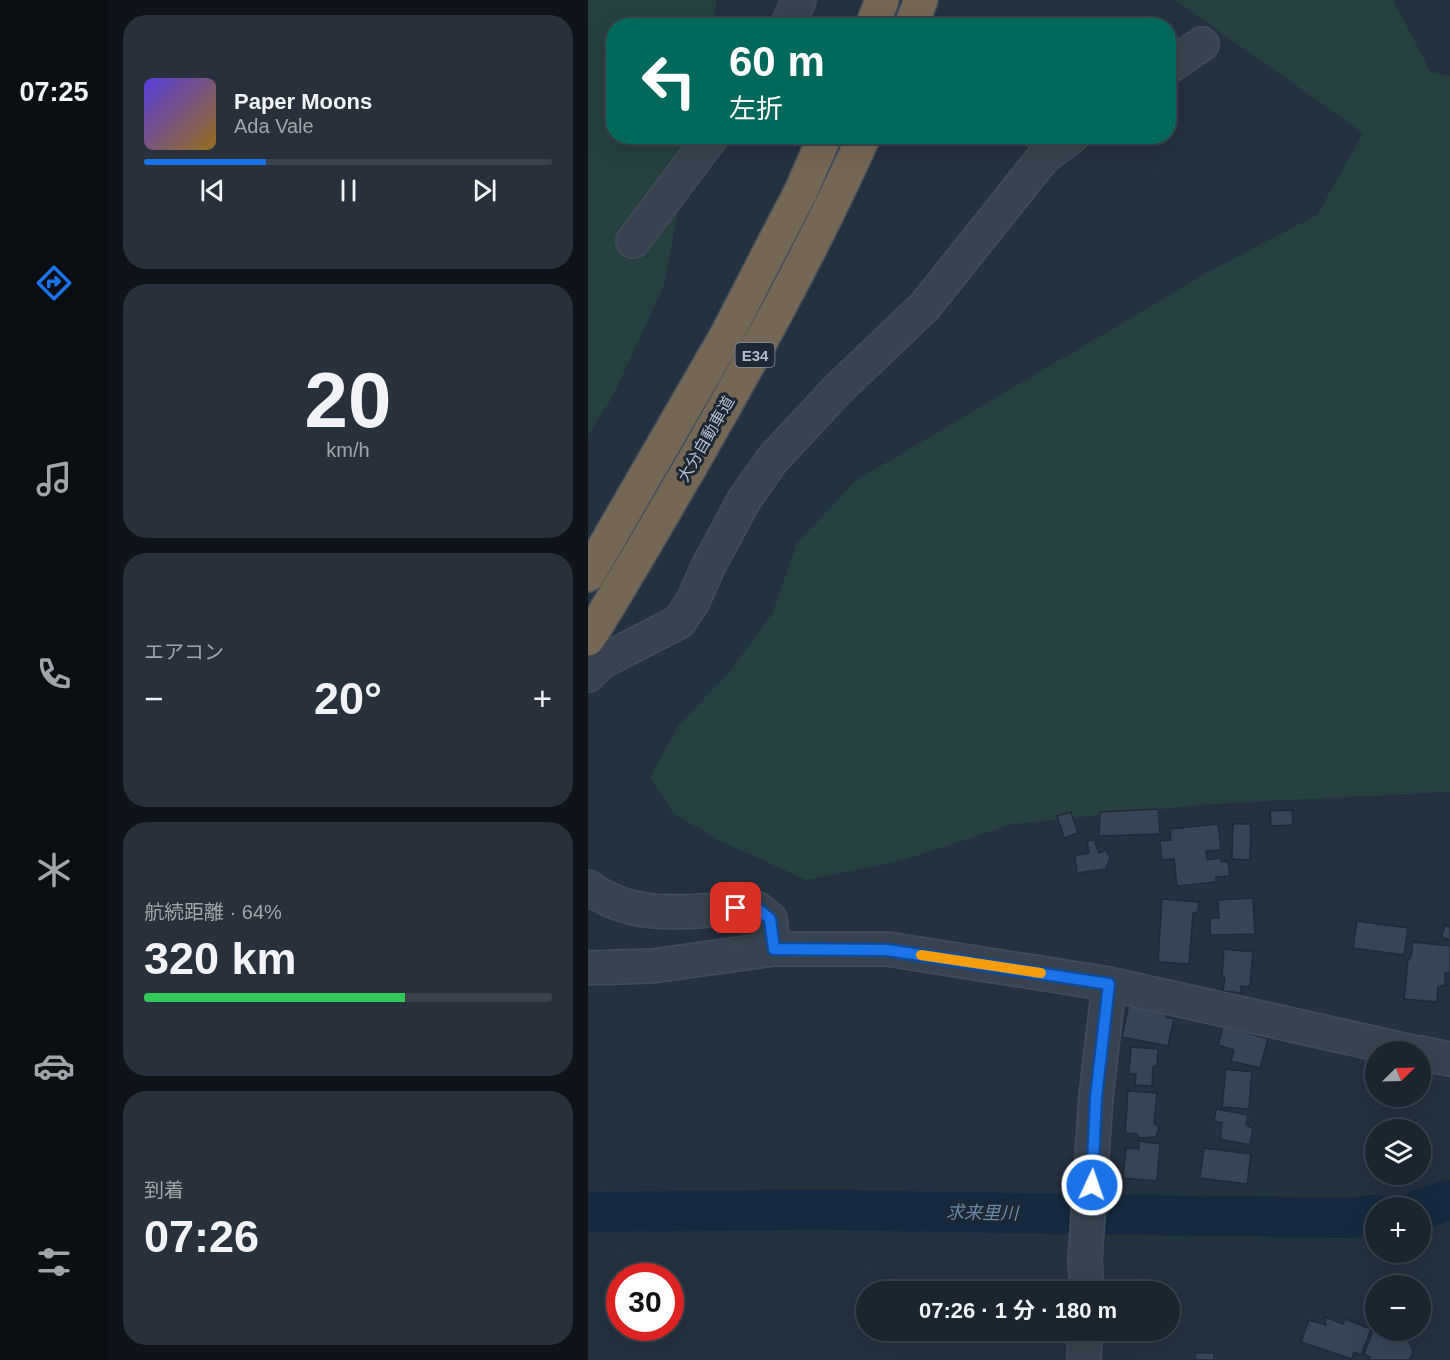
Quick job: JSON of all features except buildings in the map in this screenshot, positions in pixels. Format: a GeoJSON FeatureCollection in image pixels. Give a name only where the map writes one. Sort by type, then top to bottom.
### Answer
{"type":"FeatureCollection","features":[{"type":"Feature","properties":{"kind":"highway"},"geometry":{"type":"LineString","coordinates":[[875,18],[882,0]]}},
{"type":"Feature","properties":{"kind":"highway"},"geometry":{"type":"LineString","coordinates":[[914,18],[921,0]]}},
{"type":"Feature","properties":{"kind":"highway","name":"大分自動車道"},"geometry":{"type":"LineString","coordinates":[[588,575],[726,336],[801,191],[822,144]]}},
{"type":"Feature","properties":{"kind":"highway","name":"大分自動車道"},"geometry":{"type":"LineString","coordinates":[[588,639],[633,567],[755,355],[831,208],[860,144]]}},
{"type":"Feature","properties":{"kind":"street"},"geometry":{"type":"LineString","coordinates":[[791,18],[799,0]]}},
{"type":"Feature","properties":{"kind":"street"},"geometry":{"type":"LineString","coordinates":[[1176,62],[1202,44]]}},
{"type":"Feature","properties":{"kind":"street"},"geometry":{"type":"LineString","coordinates":[[633,242],[706,144]]}},
{"type":"Feature","properties":{"kind":"street"},"geometry":{"type":"LineString","coordinates":[[588,675],[601,662],[679,622],[693,601],[708,567],[744,500],[772,460],[838,389],[925,306],[1043,158],[1061,144]]}},
{"type":"Feature","properties":{"kind":"street"},"geometry":{"type":"LineString","coordinates":[[588,887],[601,897],[626,906],[665,913],[736,908],[758,909],[770,919],[774,949]]}},
{"type":"Feature","properties":{"kind":"street"},"geometry":{"type":"LineString","coordinates":[[588,968],[652,966],[774,949],[887,950],[1109,984],[1365,1041]]}},
{"type":"Feature","properties":{"kind":"street"},"geometry":{"type":"LineString","coordinates":[[1087,1281],[1086,1254],[1096,1097],[1109,984]]}},
{"type":"Feature","properties":{"kind":"street"},"geometry":{"type":"LineString","coordinates":[[1431,1055],[1450,1059]]}},
{"type":"Feature","properties":{"kind":"street"},"geometry":{"type":"LineString","coordinates":[[1084,1360],[1085,1341]]}},
{"type":"Feature","properties":{"kind":"green space"},"geometry":{"type":"Polygon","coordinates":[[[588,0],[717,0],[714,18],[606,18],[606,144],[691,144],[664,286],[612,398],[588,435],[588,0]]]}},
{"type":"Feature","properties":{"kind":"green space"},"geometry":{"type":"Polygon","coordinates":[[[1175,0],[1393,0],[1431,72],[1450,76],[1450,792],[1211,804],[1013,824],[900,861],[806,880],[720,841],[673,813],[650,777],[678,726],[731,670],[772,614],[797,543],[855,481],[1210,271],[1317,215],[1363,133],[1175,0]]]}},
{"type":"Feature","properties":{"kind":"waterway","name":"求来里川"},"geometry":{"type":"LineString","coordinates":[[1431,1206],[1450,1200]]}},
{"type":"Feature","properties":{"kind":"waterway","name":"求来里川"},"geometry":{"type":"LineString","coordinates":[[588,1212],[823,1210],[1347,1218],[1365,1216]]}},
{"type":"Feature","properties":{"kind":"slow traffic"},"geometry":{"type":"LineString","coordinates":[[921,955],[1041,973]]}},
{"type":"Feature","properties":{"kind":"route"},"geometry":{"type":"LineString","coordinates":[[736,908],[758,909],[770,919],[774,949],[887,950],[1109,984],[1096,1097],[1092,1185]]}}]}
